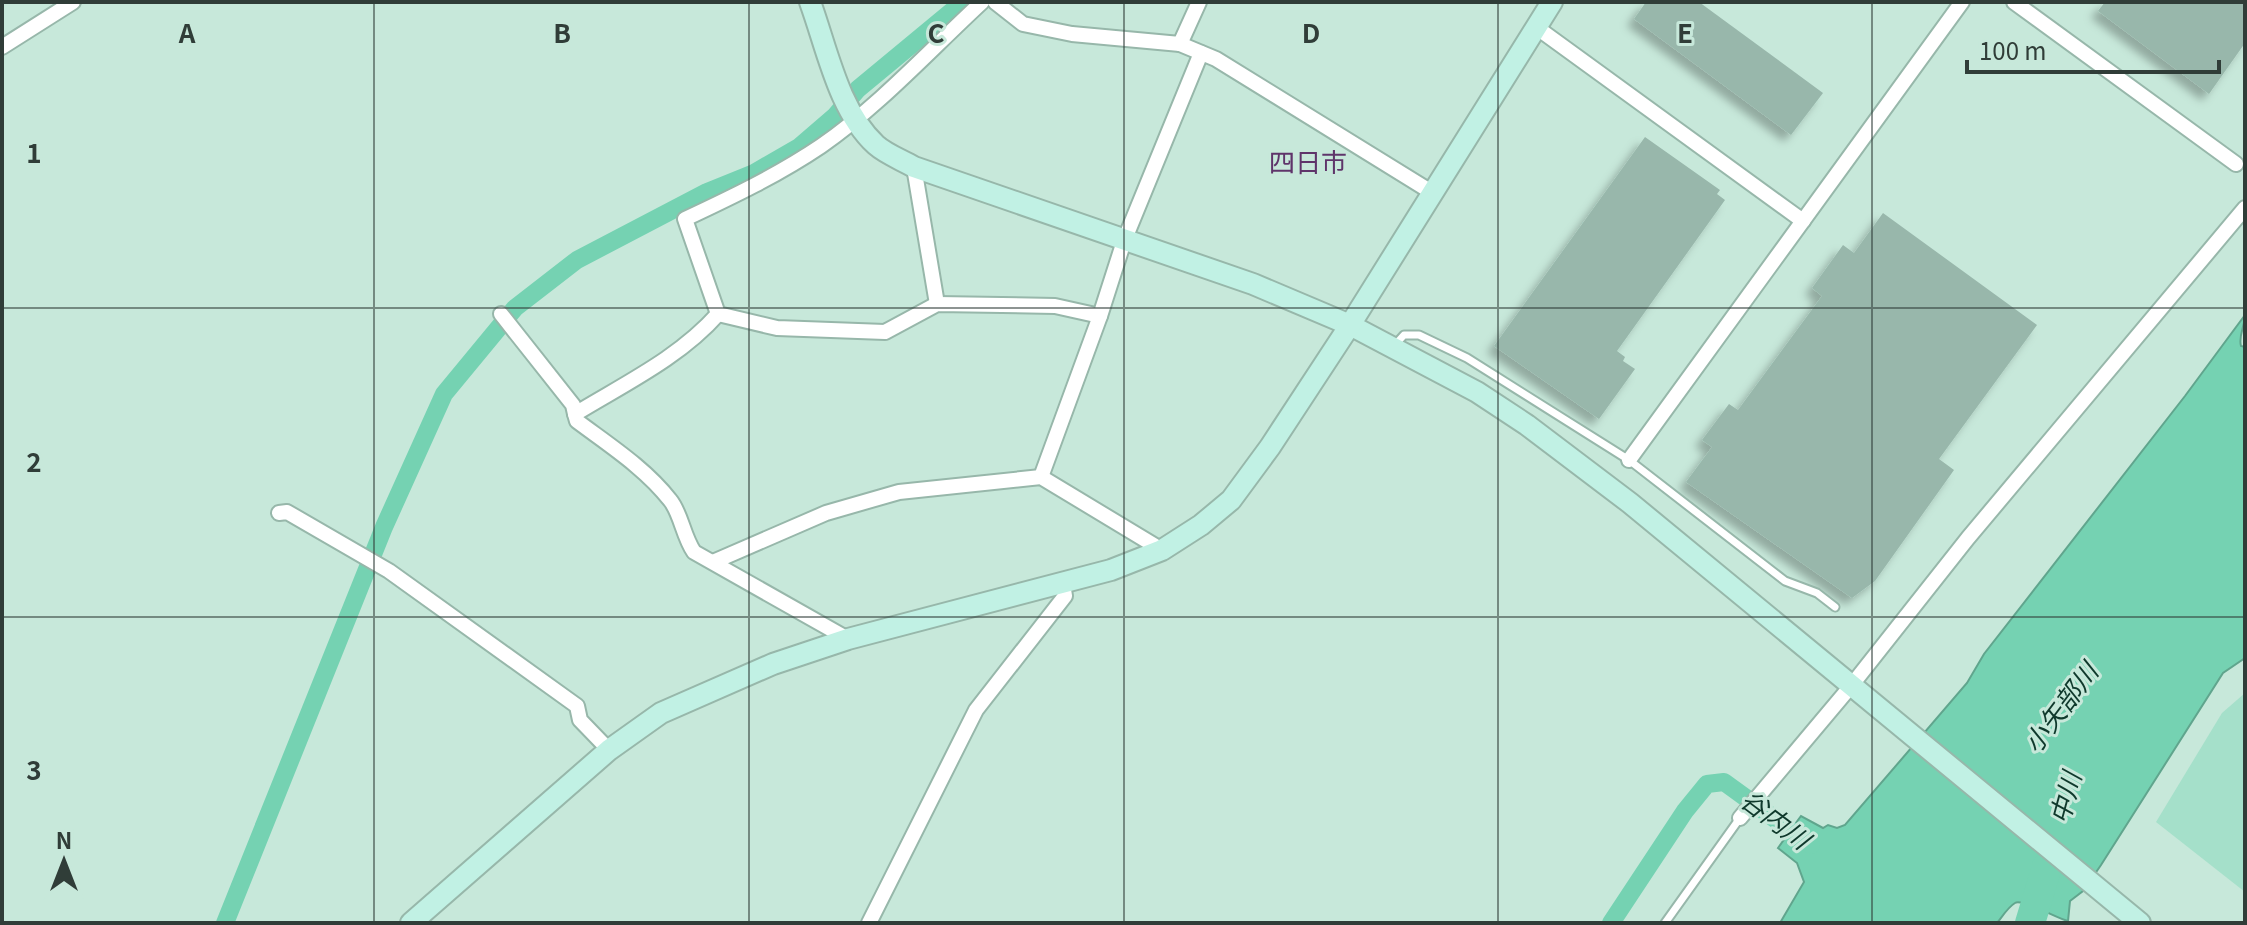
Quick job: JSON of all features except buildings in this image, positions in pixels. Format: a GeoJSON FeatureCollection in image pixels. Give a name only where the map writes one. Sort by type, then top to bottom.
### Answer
{"type":"FeatureCollection","features":[{"type":"Feature","properties":{"kind":"street"},"geometry":{"type":"LineString","coordinates":[[2,47],[73,2]]}},
{"type":"Feature","properties":{"kind":"street"},"geometry":{"type":"LineString","coordinates":[[810,2],[850,109],[876,146],[914,167],[1253,284],[1350,325],[1477,392],[1527,425],[1630,503],[2140,923]]}},
{"type":"Feature","properties":{"kind":"street"},"geometry":{"type":"LineString","coordinates":[[718,314],[685,219],[746,191],[821,146],[850,109],[982,2]]}},
{"type":"Feature","properties":{"kind":"street"},"geometry":{"type":"LineString","coordinates":[[995,2],[1023,24],[1072,34],[1180,44],[1216,59],[1433,193]]}},
{"type":"Feature","properties":{"kind":"street"},"geometry":{"type":"LineString","coordinates":[[1180,44],[1199,2]]}},
{"type":"Feature","properties":{"kind":"street"},"geometry":{"type":"LineString","coordinates":[[411,923],[609,750],[661,713],[773,664],[848,639],[1111,570],[1162,550],[1201,525],[1231,500],[1270,447],[1552,2]]}},
{"type":"Feature","properties":{"kind":"street"},"geometry":{"type":"LineString","coordinates":[[1629,460],[1962,2]]}},
{"type":"Feature","properties":{"kind":"street"},"geometry":{"type":"LineString","coordinates":[[2014,2],[2236,164]]}},
{"type":"Feature","properties":{"kind":"street"},"geometry":{"type":"LineString","coordinates":[[1536,27],[1803,221]]}},
{"type":"Feature","properties":{"kind":"street"},"geometry":{"type":"LineString","coordinates":[[1041,477],[1124,241],[1201,53]]}},
{"type":"Feature","properties":{"kind":"street"},"geometry":{"type":"LineString","coordinates":[[914,167],[937,304]]}},
{"type":"Feature","properties":{"kind":"street"},"geometry":{"type":"LineString","coordinates":[[1740,818],[1854,688],[1968,538],[2245,208]]}},
{"type":"Feature","properties":{"kind":"street"},"geometry":{"type":"LineString","coordinates":[[718,314],[777,328],[885,332],[937,304],[1055,306],[1100,316]]}},
{"type":"Feature","properties":{"kind":"street"},"geometry":{"type":"LineString","coordinates":[[501,314],[573,405],[577,421],[626,457],[672,501],[694,552],[848,639]]}},
{"type":"Feature","properties":{"kind":"street"},"geometry":{"type":"LineString","coordinates":[[575,414],[671,355],[700,334],[718,314]]}},
{"type":"Feature","properties":{"kind":"street"},"geometry":{"type":"LineString","coordinates":[[713,562],[826,513],[899,492],[1041,477],[1162,550]]}},
{"type":"Feature","properties":{"kind":"street"},"geometry":{"type":"LineString","coordinates":[[279,513],[287,512],[371,560],[577,706],[580,720],[609,750]]}},
{"type":"Feature","properties":{"kind":"street"},"geometry":{"type":"LineString","coordinates":[[869,923],[976,710],[1065,596],[1063,584]]}},
{"type":"Feature","properties":{"kind":"lane"},"geometry":{"type":"LineString","coordinates":[[1393,348],[1404,335],[1419,335],[1467,358],[1629,460],[1785,581],[1817,593],[1835,607]]}},
{"type":"Feature","properties":{"kind":"lane"},"geometry":{"type":"LineString","coordinates":[[1665,923],[1740,818]]}},
{"type":"Feature","properties":{"kind":"shaded area"},"geometry":{"type":"Polygon","coordinates":[[[2245,693],[2245,892],[2156,822],[2222,713],[2245,693]]]}},
{"type":"Feature","properties":{"kind":"water","name":"小矢部川"},"geometry":{"type":"Polygon","coordinates":[[[2245,315],[2240,342],[2245,347],[2245,658],[2223,673],[2101,865],[2083,891],[2070,901],[2068,921],[2019,902],[2010,907],[1997,923],[1780,923],[1804,882],[1797,863],[1778,848],[1801,816],[1823,828],[1845,825],[1967,683],[1984,654],[2245,315]]]}},
{"type":"Feature","properties":{"kind":"waterway"},"geometry":{"type":"LineString","coordinates":[[225,923],[384,527],[444,394],[515,308],[577,260],[707,192],[754,173],[799,147],[835,116],[858,89],[963,2]]}},
{"type":"Feature","properties":{"kind":"waterway","name":"谷内川"},"geometry":{"type":"LineString","coordinates":[[1611,923],[1685,811],[1707,784],[1724,782],[1811,845]]}},
{"type":"Feature","properties":{"kind":"waterway","name":"中川"},"geometry":{"type":"LineString","coordinates":[[2030,923],[2047,867]]}},
{"type":"Feature","properties":{"kind":"district","name":"四日市"},"geometry":{"type":"Point","coordinates":[1308,163]}}]}
